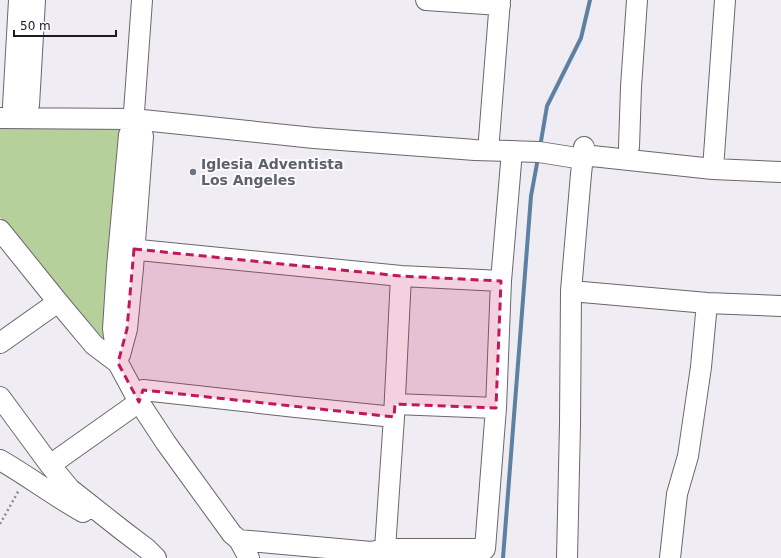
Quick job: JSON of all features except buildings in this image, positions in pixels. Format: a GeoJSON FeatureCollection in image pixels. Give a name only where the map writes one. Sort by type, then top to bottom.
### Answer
{"type":"FeatureCollection","features":[{"type":"Feature","properties":{"kind":"street"},"geometry":{"type":"LineString","coordinates":[[10,108],[19,0]]}},
{"type":"Feature","properties":{"kind":"street"},"geometry":{"type":"LineString","coordinates":[[10,108],[35,0]]}},
{"type":"Feature","properties":{"kind":"street"},"geometry":{"type":"LineString","coordinates":[[142,0],[134,113],[143,136],[127,248],[113,329],[118,363],[138,402],[170,450],[232,534],[239,540],[249,558]]}},
{"type":"Feature","properties":{"kind":"street"},"geometry":{"type":"LineString","coordinates":[[426,0],[500,2],[490,139]]}},
{"type":"Feature","properties":{"kind":"street"},"geometry":{"type":"LineString","coordinates":[[629,147],[631,87],[638,0]]}},
{"type":"Feature","properties":{"kind":"street"},"geometry":{"type":"LineString","coordinates":[[713,163],[725,0]]}},
{"type":"Feature","properties":{"kind":"street"},"geometry":{"type":"LineString","coordinates":[[10,108],[116,106],[134,113],[314,138],[474,150],[584,152],[629,147],[713,163],[781,172]]}},
{"type":"Feature","properties":{"kind":"street"},"geometry":{"type":"LineString","coordinates":[[10,108],[134,113],[314,128],[541,141],[584,152],[592,156],[713,163],[781,161]]}},
{"type":"Feature","properties":{"kind":"street"},"geometry":{"type":"LineString","coordinates":[[239,540],[314,552],[371,552],[386,554],[485,549],[496,408],[501,281],[512,151]]}},
{"type":"Feature","properties":{"kind":"street"},"geometry":{"type":"LineString","coordinates":[[567,558],[571,291],[584,152]]}},
{"type":"Feature","properties":{"kind":"street"},"geometry":{"type":"LineString","coordinates":[[0,230],[94,345],[118,363]]}},
{"type":"Feature","properties":{"kind":"street"},"geometry":{"type":"LineString","coordinates":[[127,248],[401,276],[501,281]]}},
{"type":"Feature","properties":{"kind":"street"},"geometry":{"type":"LineString","coordinates":[[386,554],[395,411],[401,276]]}},
{"type":"Feature","properties":{"kind":"street"},"geometry":{"type":"LineString","coordinates":[[571,291],[707,303],[781,306]]}},
{"type":"Feature","properties":{"kind":"street"},"geometry":{"type":"LineString","coordinates":[[0,343],[58,302]]}},
{"type":"Feature","properties":{"kind":"street"},"geometry":{"type":"LineString","coordinates":[[670,558],[677,494],[688,456],[701,367],[707,303]]}},
{"type":"Feature","properties":{"kind":"street"},"geometry":{"type":"LineString","coordinates":[[50,465],[138,402],[143,390],[288,406],[395,411],[496,408]]}},
{"type":"Feature","properties":{"kind":"street"},"geometry":{"type":"LineString","coordinates":[[0,398],[50,465],[70,489],[147,549],[156,558]]}},
{"type":"Feature","properties":{"kind":"street"},"geometry":{"type":"LineString","coordinates":[[0,460],[27,475],[64,501],[85,513],[107,518]]}},
{"type":"Feature","properties":{"kind":"path"},"geometry":{"type":"LineString","coordinates":[[0,524],[27,475]]}},
{"type":"Feature","properties":{"kind":"highlighted area"},"geometry":{"type":"Polygon","coordinates":[[[134,249],[401,276],[501,281],[496,408],[395,404],[394,417],[143,390],[139,402],[118,363],[127,329],[134,249]]]}},
{"type":"Feature","properties":{"kind":"green space"},"geometry":{"type":"Polygon","coordinates":[[[0,124],[122,126],[106,337],[103,338],[99,336],[64,296],[0,217],[0,124]]]}},
{"type":"Feature","properties":{"kind":"waterway"},"geometry":{"type":"LineString","coordinates":[[540,147],[547,106],[581,38],[590,0]]}},
{"type":"Feature","properties":{"kind":"waterway"},"geometry":{"type":"LineString","coordinates":[[503,558],[531,196],[538,158]]}},
{"type":"Feature","properties":{"kind":"place","name":"Iglesia Adventista Los Angeles"},"geometry":{"type":"Point","coordinates":[193,172]}}]}
